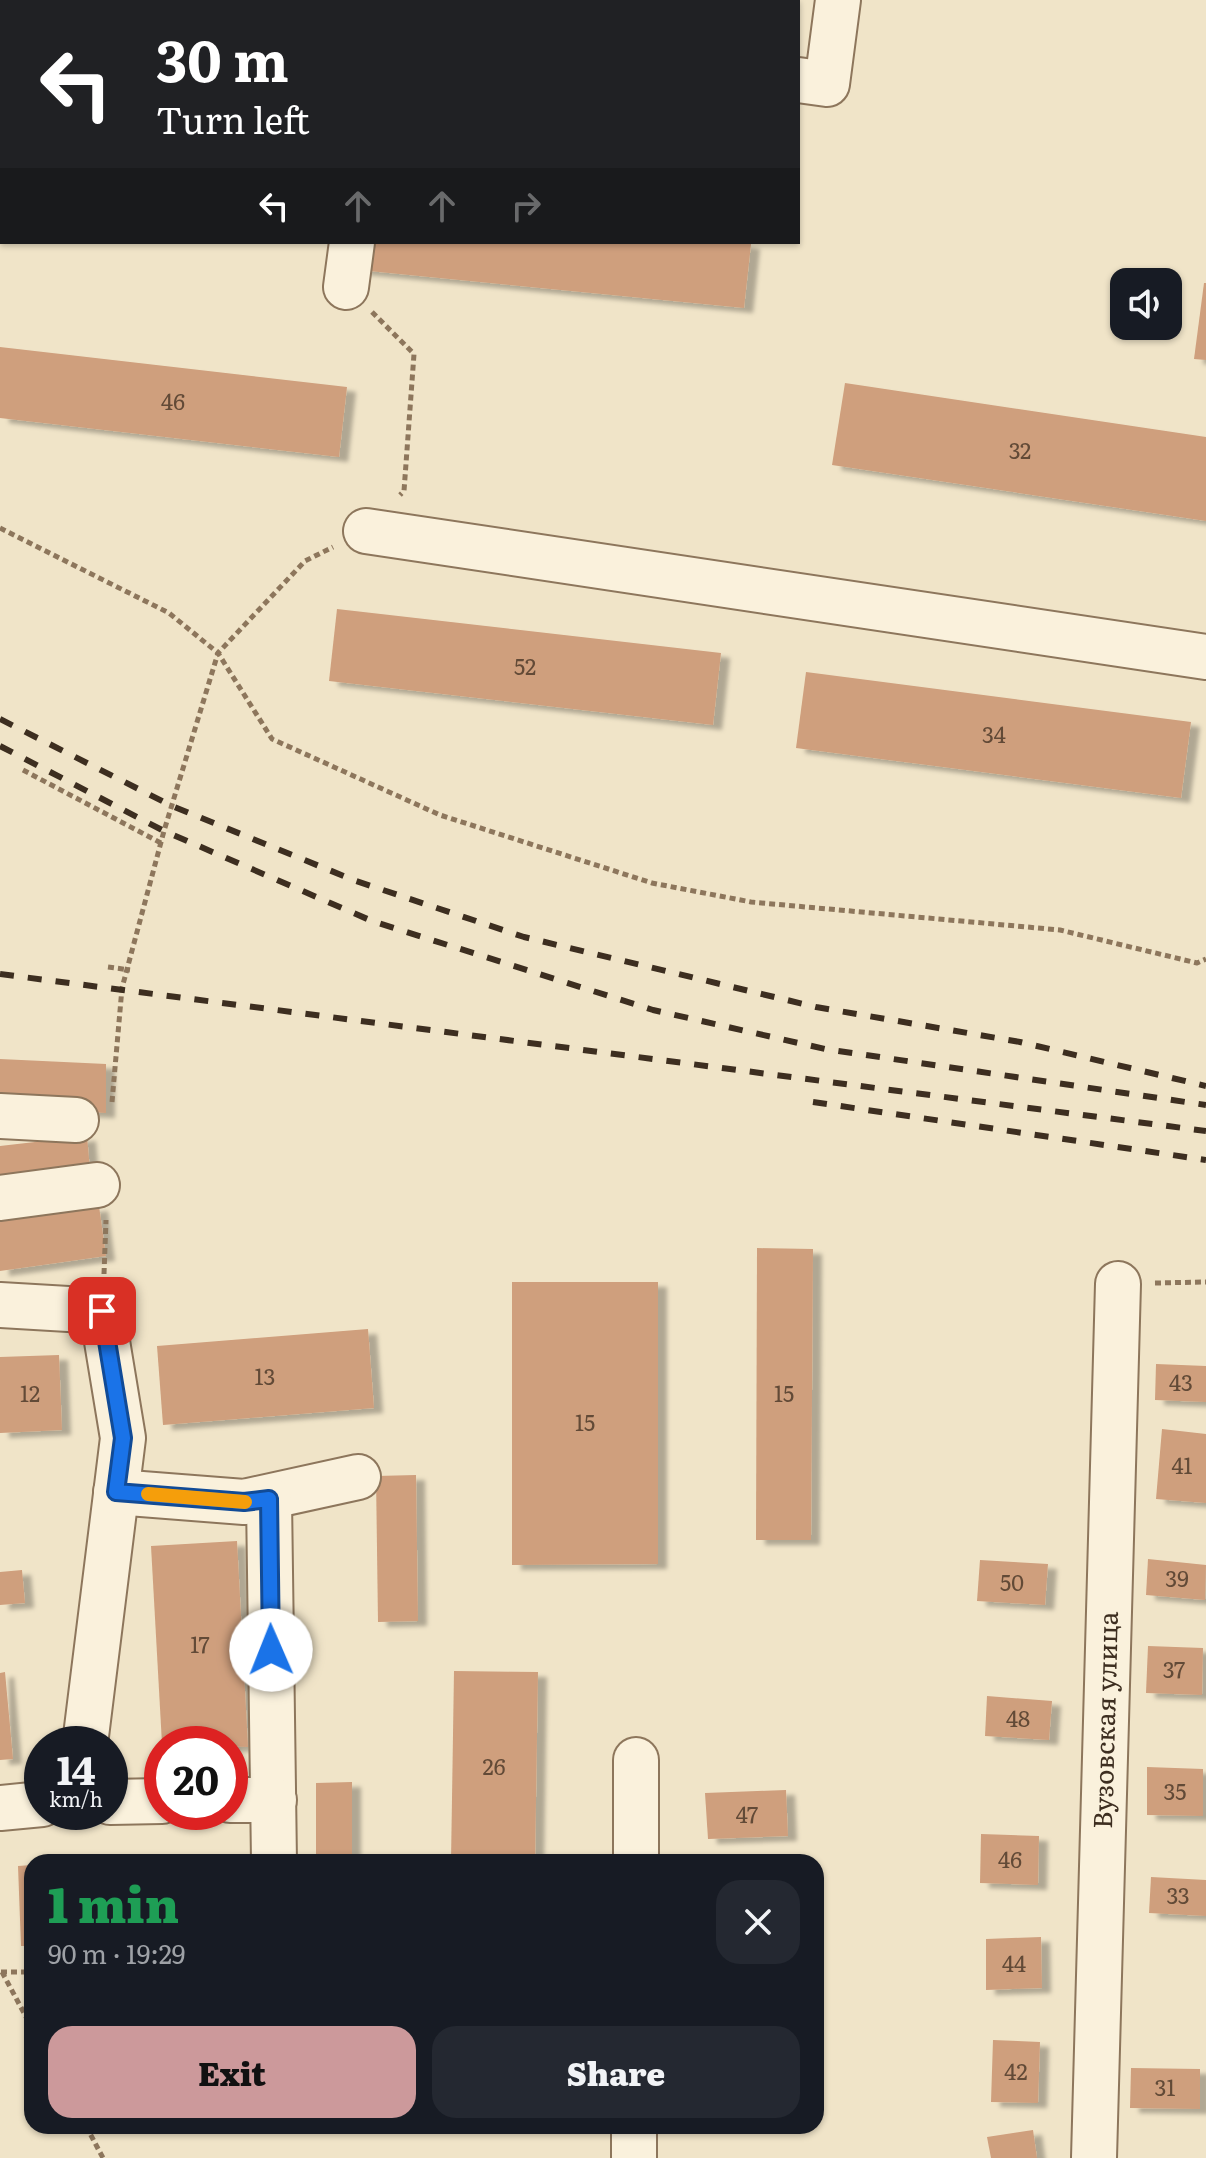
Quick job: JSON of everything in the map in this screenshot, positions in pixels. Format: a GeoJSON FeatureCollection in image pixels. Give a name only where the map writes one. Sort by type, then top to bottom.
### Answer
{"type":"FeatureCollection","features":[{"type":"Feature","properties":{"kind":"street"},"geometry":{"type":"LineString","coordinates":[[800,80],[827,84],[838,0]]}},
{"type":"Feature","properties":{"kind":"street"},"geometry":{"type":"LineString","coordinates":[[346,287],[352,244]]}},
{"type":"Feature","properties":{"kind":"street"},"geometry":{"type":"LineString","coordinates":[[366,531],[1206,657]]}},
{"type":"Feature","properties":{"kind":"street"},"geometry":{"type":"LineString","coordinates":[[0,1116],[94,1112]]}},
{"type":"Feature","properties":{"kind":"street"},"geometry":{"type":"LineString","coordinates":[[0,1198],[102,1200]]}},
{"type":"Feature","properties":{"kind":"street","name":"Вузовская улица"},"geometry":{"type":"LineString","coordinates":[[1094,2158],[1118,1284]]}},
{"type":"Feature","properties":{"kind":"street"},"geometry":{"type":"LineString","coordinates":[[0,1305],[102,1311],[123,1438],[87,1726]]}},
{"type":"Feature","properties":{"kind":"street"},"geometry":{"type":"LineString","coordinates":[[116,1492],[244,1502],[269,1499],[358,1477]]}},
{"type":"Feature","properties":{"kind":"street"},"geometry":{"type":"LineString","coordinates":[[269,1499],[274,1854]]}},
{"type":"Feature","properties":{"kind":"street"},"geometry":{"type":"LineString","coordinates":[[636,1760],[636,1854]]}},
{"type":"Feature","properties":{"kind":"street"},"geometry":{"type":"LineString","coordinates":[[248,1800],[274,1800]]}},
{"type":"Feature","properties":{"kind":"street"},"geometry":{"type":"LineString","coordinates":[[0,1808],[24,1806]]}},
{"type":"Feature","properties":{"kind":"street"},"geometry":{"type":"LineString","coordinates":[[634,2134],[634,2158]]}},
{"type":"Feature","properties":{"kind":"path"},"geometry":{"type":"LineString","coordinates":[[94,1112],[115,1041],[122,988],[130,970],[161,843],[218,653],[305,561],[366,531],[404,491],[414,354],[346,287]]}},
{"type":"Feature","properties":{"kind":"path"},"geometry":{"type":"LineString","coordinates":[[0,528],[169,613],[218,653],[272,739],[440,815],[652,883],[751,902],[1060,930],[1197,963],[1206,959]]}},
{"type":"Feature","properties":{"kind":"path"},"geometry":{"type":"LineString","coordinates":[[23,770],[161,843]]}},
{"type":"Feature","properties":{"kind":"path"},"geometry":{"type":"LineString","coordinates":[[108,967],[130,970]]}},
{"type":"Feature","properties":{"kind":"path"},"geometry":{"type":"LineString","coordinates":[[102,1200],[102,1311]]}},
{"type":"Feature","properties":{"kind":"path"},"geometry":{"type":"LineString","coordinates":[[1118,1284],[1206,1282]]}},
{"type":"Feature","properties":{"kind":"path"},"geometry":{"type":"LineString","coordinates":[[24,1972],[1,1972],[24,2014]]}},
{"type":"Feature","properties":{"kind":"path"},"geometry":{"type":"LineString","coordinates":[[90,2134],[103,2158]]}},
{"type":"Feature","properties":{"kind":"building"},"geometry":{"type":"Polygon","coordinates":[[[362,244],[751,244],[744,308],[359,270],[362,244]]]}},
{"type":"Feature","properties":{"kind":"building"},"geometry":{"type":"Polygon","coordinates":[[[1206,283],[1206,360],[1194,359],[1206,283]]]}},
{"type":"Feature","properties":{"kind":"building"},"geometry":{"type":"Polygon","coordinates":[[[0,347],[347,387],[339,457],[0,418],[0,347]]]}},
{"type":"Feature","properties":{"kind":"building"},"geometry":{"type":"Polygon","coordinates":[[[845,383],[1206,437],[1206,521],[832,465],[845,383]]]}},
{"type":"Feature","properties":{"kind":"building"},"geometry":{"type":"Polygon","coordinates":[[[337,609],[721,653],[713,725],[329,681],[337,609]]]}},
{"type":"Feature","properties":{"kind":"building"},"geometry":{"type":"Polygon","coordinates":[[[806,672],[1191,722],[1181,798],[796,748],[806,672]]]}},
{"type":"Feature","properties":{"kind":"building"},"geometry":{"type":"Polygon","coordinates":[[[0,1059],[106,1064],[106,1113],[0,1108],[0,1059]]]}},
{"type":"Feature","properties":{"kind":"building"},"geometry":{"type":"Polygon","coordinates":[[[87,1136],[90,1170],[0,1180],[0,1146],[87,1136]]]}},
{"type":"Feature","properties":{"kind":"building"},"geometry":{"type":"Polygon","coordinates":[[[99,1206],[106,1256],[0,1271],[0,1220],[99,1206]]]}},
{"type":"Feature","properties":{"kind":"building"},"geometry":{"type":"Polygon","coordinates":[[[757,1248],[813,1249],[811,1540],[756,1540],[757,1248]]]}},
{"type":"Feature","properties":{"kind":"building"},"geometry":{"type":"Polygon","coordinates":[[[512,1282],[658,1282],[658,1564],[512,1565],[512,1282]]]}},
{"type":"Feature","properties":{"kind":"building"},"geometry":{"type":"Polygon","coordinates":[[[368,1329],[374,1408],[163,1425],[157,1346],[368,1329]]]}},
{"type":"Feature","properties":{"kind":"building"},"geometry":{"type":"Polygon","coordinates":[[[59,1355],[62,1430],[0,1433],[0,1357],[59,1355]]]}},
{"type":"Feature","properties":{"kind":"building"},"geometry":{"type":"Polygon","coordinates":[[[1156,1364],[1206,1366],[1206,1402],[1155,1400],[1156,1364]]]}},
{"type":"Feature","properties":{"kind":"building"},"geometry":{"type":"Polygon","coordinates":[[[1162,1429],[1206,1434],[1206,1503],[1156,1499],[1162,1429]]]}},
{"type":"Feature","properties":{"kind":"building"},"geometry":{"type":"Polygon","coordinates":[[[416,1475],[418,1621],[378,1622],[376,1476],[416,1475]]]}},
{"type":"Feature","properties":{"kind":"building"},"geometry":{"type":"Polygon","coordinates":[[[237,1541],[247,1726],[161,1726],[151,1546],[237,1541]]]}},
{"type":"Feature","properties":{"kind":"building"},"geometry":{"type":"Polygon","coordinates":[[[1148,1559],[1206,1565],[1205,1600],[1146,1595],[1148,1559]]]}},
{"type":"Feature","properties":{"kind":"building"},"geometry":{"type":"Polygon","coordinates":[[[980,1560],[1048,1564],[1045,1605],[977,1601],[980,1560]]]}},
{"type":"Feature","properties":{"kind":"building"},"geometry":{"type":"Polygon","coordinates":[[[22,1570],[25,1603],[0,1605],[0,1572],[22,1570]]]}},
{"type":"Feature","properties":{"kind":"building"},"geometry":{"type":"Polygon","coordinates":[[[1148,1646],[1203,1648],[1202,1695],[1146,1693],[1148,1646]]]}},
{"type":"Feature","properties":{"kind":"building"},"geometry":{"type":"Polygon","coordinates":[[[454,1671],[538,1672],[535,1854],[451,1854],[454,1671]]]}},
{"type":"Feature","properties":{"kind":"building"},"geometry":{"type":"Polygon","coordinates":[[[5,1672],[13,1759],[0,1760],[0,1673],[5,1672]]]}},
{"type":"Feature","properties":{"kind":"building"},"geometry":{"type":"Polygon","coordinates":[[[987,1696],[1052,1701],[1049,1740],[985,1736],[987,1696]]]}},
{"type":"Feature","properties":{"kind":"building"},"geometry":{"type":"Polygon","coordinates":[[[1147,1767],[1203,1769],[1203,1816],[1147,1815],[1147,1767]]]}},
{"type":"Feature","properties":{"kind":"building"},"geometry":{"type":"Polygon","coordinates":[[[352,1782],[352,1854],[316,1854],[316,1783],[352,1782]]]}},
{"type":"Feature","properties":{"kind":"building"},"geometry":{"type":"Polygon","coordinates":[[[786,1790],[788,1836],[708,1839],[705,1793],[786,1790]]]}},
{"type":"Feature","properties":{"kind":"building"},"geometry":{"type":"Polygon","coordinates":[[[981,1834],[1039,1836],[1038,1885],[980,1883],[981,1834]]]}},
{"type":"Feature","properties":{"kind":"building"},"geometry":{"type":"Polygon","coordinates":[[[18,1866],[24,1866],[24,1946],[21,1946],[18,1866]]]}},
{"type":"Feature","properties":{"kind":"building"},"geometry":{"type":"Polygon","coordinates":[[[1151,1877],[1206,1880],[1206,1916],[1149,1913],[1151,1877]]]}},
{"type":"Feature","properties":{"kind":"building"},"geometry":{"type":"Polygon","coordinates":[[[1041,1937],[1042,1988],[986,1990],[986,1939],[1041,1937]]]}},
{"type":"Feature","properties":{"kind":"building"},"geometry":{"type":"Polygon","coordinates":[[[993,2040],[1040,2042],[1038,2103],[991,2102],[993,2040]]]}},
{"type":"Feature","properties":{"kind":"building"},"geometry":{"type":"Polygon","coordinates":[[[1131,2068],[1200,2069],[1200,2109],[1130,2108],[1131,2068]]]}},
{"type":"Feature","properties":{"kind":"building"},"geometry":{"type":"Polygon","coordinates":[[[1033,2130],[1037,2158],[991,2158],[987,2137],[1033,2130]]]}},
{"type":"Feature","properties":{"kind":"railway"},"geometry":{"type":"LineString","coordinates":[[0,719],[172,806],[356,881],[524,937],[816,1007],[1020,1042],[1206,1086]]}},
{"type":"Feature","properties":{"kind":"railway"},"geometry":{"type":"LineString","coordinates":[[0,746],[164,831],[372,921],[653,1010],[825,1049],[1206,1105]]}},
{"type":"Feature","properties":{"kind":"railway"},"geometry":{"type":"LineString","coordinates":[[0,974],[1206,1131]]}},
{"type":"Feature","properties":{"kind":"railway"},"geometry":{"type":"LineString","coordinates":[[813,1102],[1206,1160]]}},
{"type":"Feature","properties":{"kind":"slow traffic"},"geometry":{"type":"LineString","coordinates":[[148,1494],[245,1502]]}},
{"type":"Feature","properties":{"kind":"route"},"geometry":{"type":"LineString","coordinates":[[102,1311],[123,1438],[116,1492],[244,1502],[269,1499],[271,1650]]}}]}
